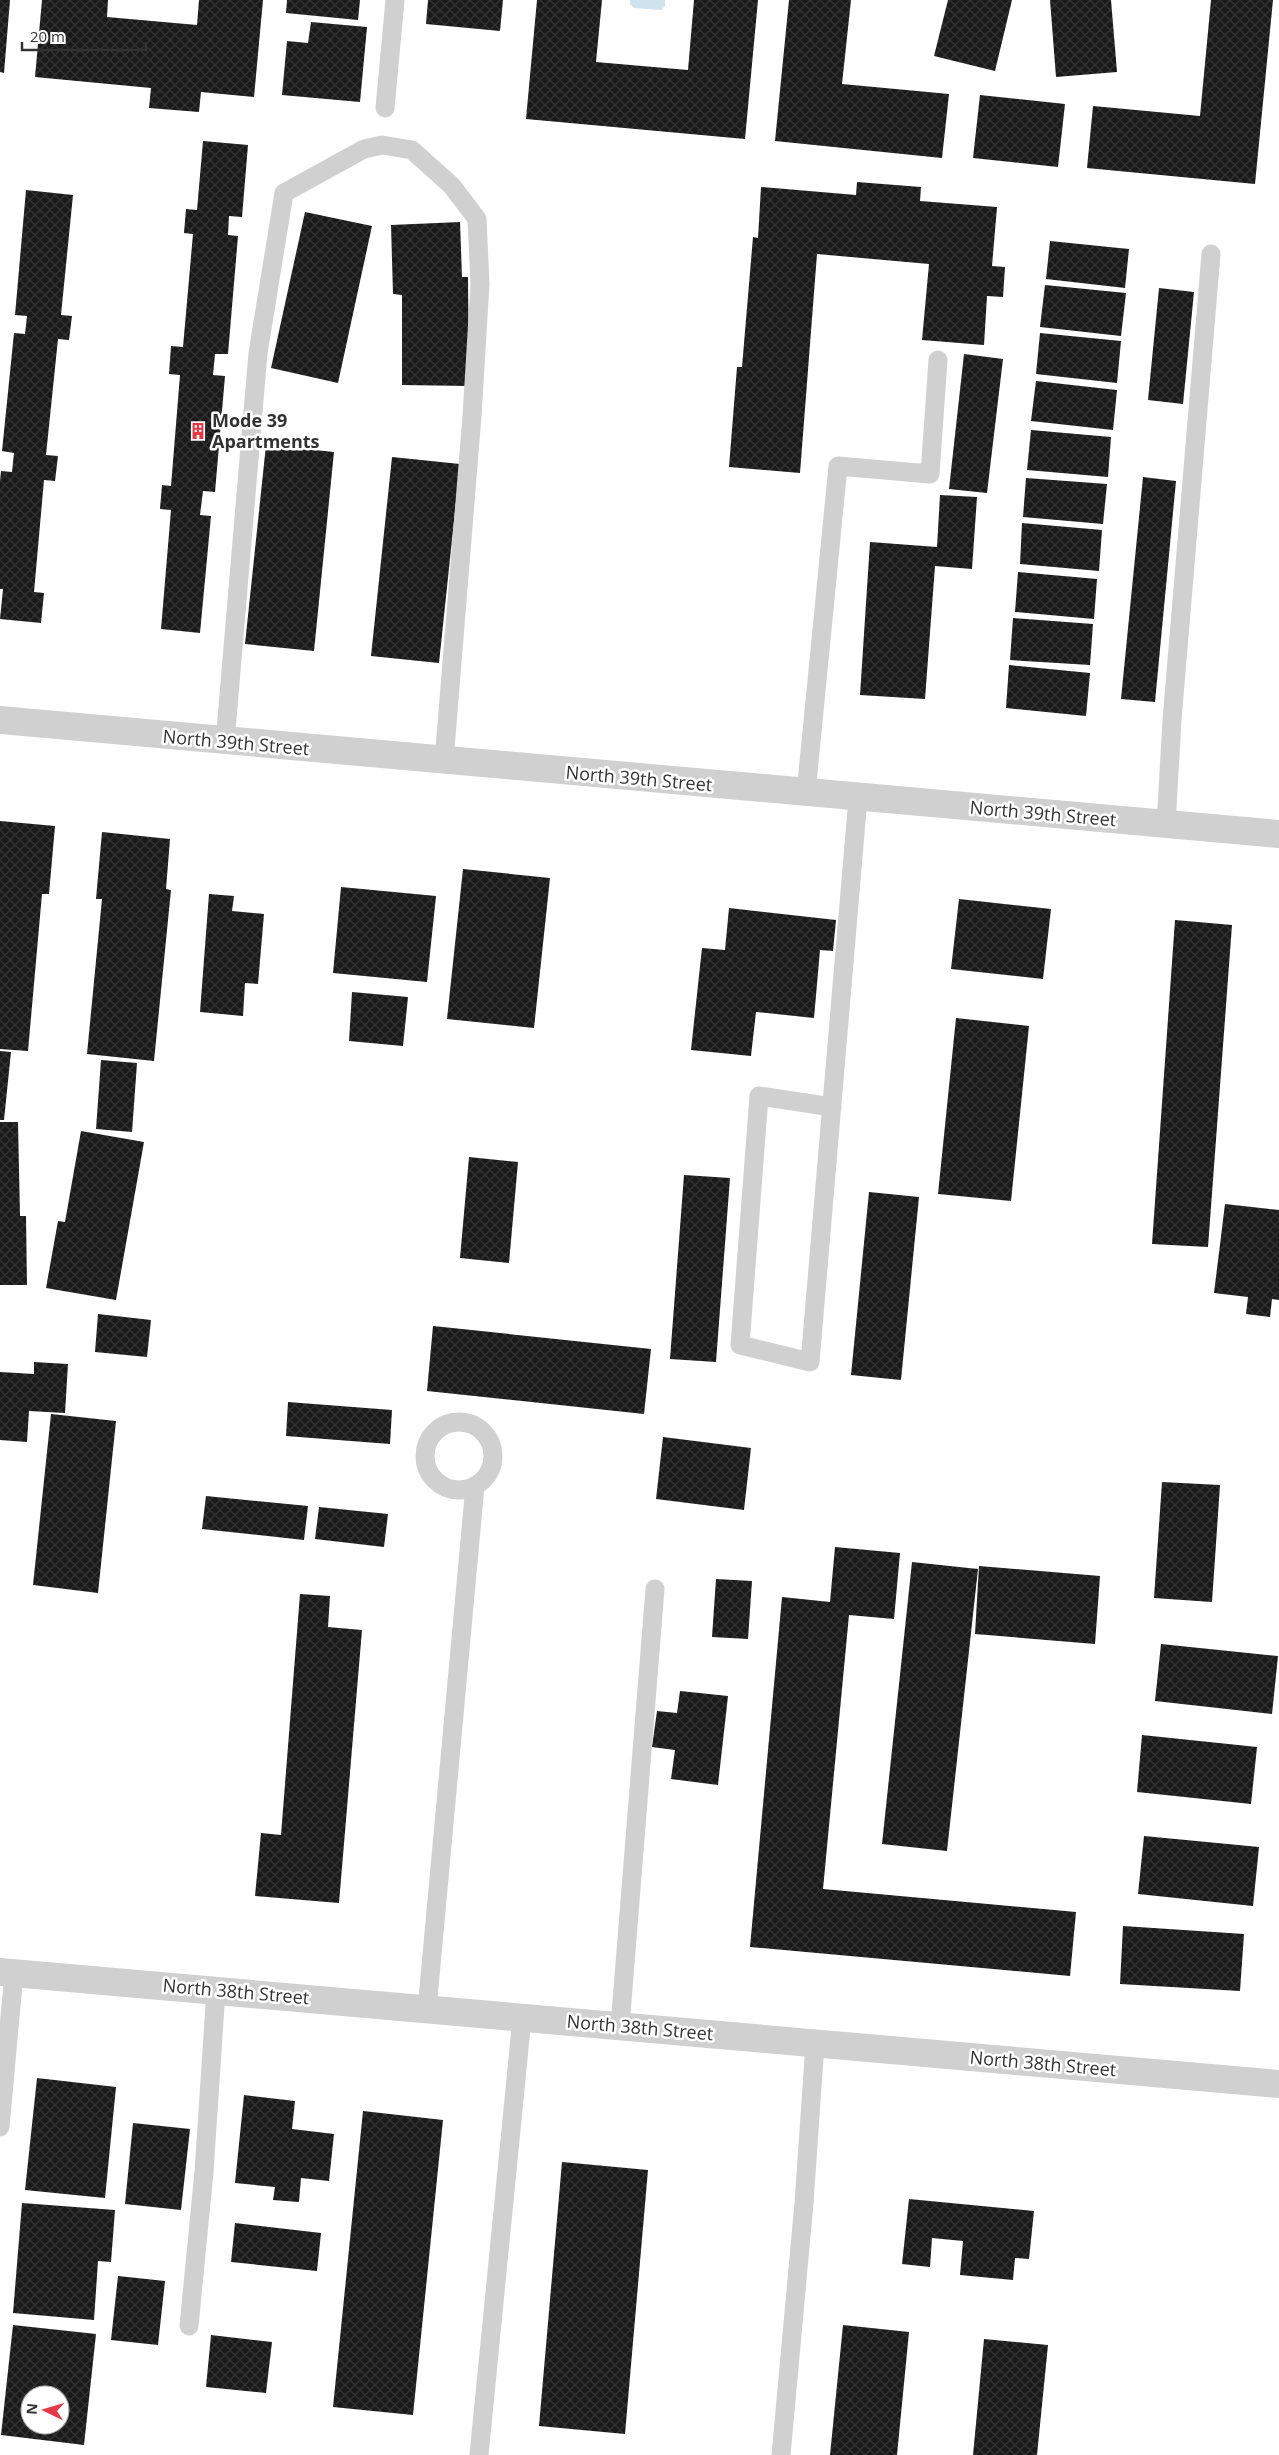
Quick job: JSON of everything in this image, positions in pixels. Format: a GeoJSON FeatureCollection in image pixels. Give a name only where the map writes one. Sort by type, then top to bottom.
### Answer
{"type":"FeatureCollection","features":[{"type":"Feature","properties":{"kind":"street","name":"North 39th Street"},"geometry":{"type":"LineString","coordinates":[[0,720],[224,742],[1279,834]]}},
{"type":"Feature","properties":{"kind":"street","name":"North 38th Street"},"geometry":{"type":"LineString","coordinates":[[7,1973],[1279,2083]]}},
{"type":"Feature","properties":{"kind":"lane"},"geometry":{"type":"LineString","coordinates":[[385,108],[394,0]]}},
{"type":"Feature","properties":{"kind":"lane"},"geometry":{"type":"LineString","coordinates":[[224,742],[258,353],[284,193],[364,149],[382,145],[412,150],[452,186],[477,219],[480,284],[472,416],[444,761]]}},
{"type":"Feature","properties":{"kind":"lane"},"geometry":{"type":"LineString","coordinates":[[1166,825],[1172,720],[1211,254]]}},
{"type":"Feature","properties":{"kind":"lane"},"geometry":{"type":"LineString","coordinates":[[806,793],[838,466],[930,474],[938,360]]}},
{"type":"Feature","properties":{"kind":"lane"},"geometry":{"type":"LineString","coordinates":[[832,1107],[759,1096],[740,1345],[810,1362],[827,1166],[832,1107],[858,798]]}},
{"type":"Feature","properties":{"kind":"lane"},"geometry":{"type":"LineString","coordinates":[[428,2009],[475,1486]]}},
{"type":"Feature","properties":{"kind":"lane"},"geometry":{"type":"LineString","coordinates":[[620,2026],[655,1589]]}},
{"type":"Feature","properties":{"kind":"lane"},"geometry":{"type":"LineString","coordinates":[[0,2127],[7,1973]]}},
{"type":"Feature","properties":{"kind":"lane"},"geometry":{"type":"LineString","coordinates":[[189,2326],[204,2172],[216,1990]]}},
{"type":"Feature","properties":{"kind":"lane"},"geometry":{"type":"LineString","coordinates":[[479,2455],[522,2018]]}},
{"type":"Feature","properties":{"kind":"lane"},"geometry":{"type":"LineString","coordinates":[[781,2455],[804,2204],[814,2044]]}},
{"type":"Feature","properties":{"kind":"water"},"geometry":{"type":"Polygon","coordinates":[[[630,0],[665,0],[665,6],[661,10],[634,8],[630,4],[630,0]]]}},
{"type":"Feature","properties":{"kind":"building"},"geometry":{"type":"Polygon","coordinates":[[[0,0],[10,0],[4,73],[0,72],[0,0]]]}},
{"type":"Feature","properties":{"kind":"building"},"geometry":{"type":"Polygon","coordinates":[[[42,0],[108,0],[107,17],[197,25],[199,0],[263,0],[254,97],[201,92],[199,112],[149,108],[151,88],[35,77],[42,0]]]}},
{"type":"Feature","properties":{"kind":"building"},"geometry":{"type":"Polygon","coordinates":[[[287,0],[360,0],[358,20],[286,13],[287,0]]]}},
{"type":"Feature","properties":{"kind":"building"},"geometry":{"type":"Polygon","coordinates":[[[428,0],[503,0],[500,31],[426,24],[428,0]]]}},
{"type":"Feature","properties":{"kind":"building"},"geometry":{"type":"Polygon","coordinates":[[[537,0],[602,0],[596,62],[688,70],[694,0],[758,0],[745,139],[526,119],[537,0]]]}},
{"type":"Feature","properties":{"kind":"building"},"geometry":{"type":"Polygon","coordinates":[[[789,0],[851,0],[842,84],[949,94],[942,158],[775,141],[789,0]]]}},
{"type":"Feature","properties":{"kind":"building"},"geometry":{"type":"Polygon","coordinates":[[[948,0],[1012,0],[995,71],[934,56],[948,0]]]}},
{"type":"Feature","properties":{"kind":"building"},"geometry":{"type":"Polygon","coordinates":[[[1050,0],[1111,0],[1117,72],[1056,77],[1050,0]]]}},
{"type":"Feature","properties":{"kind":"building"},"geometry":{"type":"Polygon","coordinates":[[[1211,0],[1273,0],[1255,184],[1087,168],[1093,106],[1200,116],[1211,0]]]}},
{"type":"Feature","properties":{"kind":"building"},"geometry":{"type":"Polygon","coordinates":[[[311,22],[367,27],[360,102],[282,95],[287,41],[308,43],[311,22]]]}},
{"type":"Feature","properties":{"kind":"building"},"geometry":{"type":"Polygon","coordinates":[[[980,95],[1065,104],[1058,167],[973,158],[980,95]]]}},
{"type":"Feature","properties":{"kind":"building","name":"Mode 39 Apartments"},"geometry":{"type":"Polygon","coordinates":[[[203,141],[248,145],[242,217],[229,216],[228,235],[238,236],[228,354],[215,354],[213,375],[225,376],[215,492],[203,491],[200,515],[211,516],[200,633],[161,629],[171,510],[160,509],[162,485],[171,486],[180,375],[169,374],[171,346],[183,347],[193,234],[184,233],[186,209],[197,210],[203,141]]]}},
{"type":"Feature","properties":{"kind":"building"},"geometry":{"type":"Polygon","coordinates":[[[857,182],[921,187],[920,201],[997,207],[992,266],[1005,267],[1003,297],[987,296],[984,345],[922,340],[929,264],[817,254],[800,473],[729,467],[737,367],[742,367],[753,237],[758,238],[761,187],[856,195],[857,182]]]}},
{"type":"Feature","properties":{"kind":"building"},"geometry":{"type":"Polygon","coordinates":[[[26,190],[73,195],[61,315],[72,316],[69,340],[58,339],[46,455],[58,456],[55,481],[44,480],[34,592],[44,593],[41,623],[0,619],[3,589],[0,589],[0,481],[1,471],[12,472],[14,453],[2,451],[14,333],[25,334],[27,316],[15,315],[26,190]]]}},
{"type":"Feature","properties":{"kind":"building"},"geometry":{"type":"Polygon","coordinates":[[[305,212],[372,226],[338,383],[271,368],[305,212]]]}},
{"type":"Feature","properties":{"kind":"building"},"geometry":{"type":"Polygon","coordinates":[[[460,222],[462,277],[468,277],[469,386],[402,385],[402,295],[393,294],[391,225],[460,222]]]}},
{"type":"Feature","properties":{"kind":"building"},"geometry":{"type":"Polygon","coordinates":[[[1050,241],[1129,249],[1125,288],[1046,279],[1050,241]]]}},
{"type":"Feature","properties":{"kind":"building"},"geometry":{"type":"Polygon","coordinates":[[[1045,285],[1126,293],[1121,336],[1040,327],[1045,285]]]}},
{"type":"Feature","properties":{"kind":"building"},"geometry":{"type":"Polygon","coordinates":[[[1159,288],[1194,292],[1183,404],[1148,400],[1159,288]]]}},
{"type":"Feature","properties":{"kind":"building"},"geometry":{"type":"Polygon","coordinates":[[[1040,333],[1121,341],[1117,383],[1036,374],[1040,333]]]}},
{"type":"Feature","properties":{"kind":"building"},"geometry":{"type":"Polygon","coordinates":[[[964,354],[1003,359],[987,493],[949,489],[964,354]]]}},
{"type":"Feature","properties":{"kind":"building"},"geometry":{"type":"Polygon","coordinates":[[[1036,381],[1117,390],[1113,430],[1031,421],[1036,381]]]}},
{"type":"Feature","properties":{"kind":"building"},"geometry":{"type":"Polygon","coordinates":[[[1031,430],[1111,437],[1108,477],[1027,470],[1031,430]]]}},
{"type":"Feature","properties":{"kind":"building"},"geometry":{"type":"Polygon","coordinates":[[[266,445],[334,452],[314,651],[245,644],[266,445]]]}},
{"type":"Feature","properties":{"kind":"building"},"geometry":{"type":"Polygon","coordinates":[[[392,457],[460,464],[439,663],[371,656],[392,457]]]}},
{"type":"Feature","properties":{"kind":"building"},"geometry":{"type":"Polygon","coordinates":[[[1143,477],[1176,481],[1155,702],[1121,699],[1143,477]]]}},
{"type":"Feature","properties":{"kind":"building"},"geometry":{"type":"Polygon","coordinates":[[[1026,478],[1107,484],[1103,524],[1023,517],[1026,478]]]}},
{"type":"Feature","properties":{"kind":"building"},"geometry":{"type":"Polygon","coordinates":[[[940,495],[977,497],[972,569],[935,566],[925,699],[860,695],[870,542],[937,547],[940,495]]]}},
{"type":"Feature","properties":{"kind":"building"},"geometry":{"type":"Polygon","coordinates":[[[1022,523],[1102,530],[1099,571],[1020,564],[1022,523]]]}},
{"type":"Feature","properties":{"kind":"building"},"geometry":{"type":"Polygon","coordinates":[[[1018,572],[1097,579],[1094,619],[1015,612],[1018,572]]]}},
{"type":"Feature","properties":{"kind":"building"},"geometry":{"type":"Polygon","coordinates":[[[1013,618],[1093,624],[1090,665],[1010,660],[1013,618]]]}},
{"type":"Feature","properties":{"kind":"building"},"geometry":{"type":"Polygon","coordinates":[[[1009,665],[1090,673],[1086,716],[1006,708],[1009,665]]]}},
{"type":"Feature","properties":{"kind":"building"},"geometry":{"type":"Polygon","coordinates":[[[0,821],[55,826],[49,894],[42,894],[28,1051],[0,1049],[0,821]]]}},
{"type":"Feature","properties":{"kind":"building"},"geometry":{"type":"Polygon","coordinates":[[[102,832],[170,839],[166,889],[171,890],[154,1061],[87,1054],[102,899],[96,899],[102,832]]]}},
{"type":"Feature","properties":{"kind":"building"},"geometry":{"type":"Polygon","coordinates":[[[463,869],[550,878],[534,1028],[447,1019],[463,869]]]}},
{"type":"Feature","properties":{"kind":"building"},"geometry":{"type":"Polygon","coordinates":[[[341,887],[436,896],[427,982],[333,973],[341,887]]]}},
{"type":"Feature","properties":{"kind":"building"},"geometry":{"type":"Polygon","coordinates":[[[209,894],[234,896],[232,911],[264,914],[258,984],[245,983],[243,1016],[200,1012],[209,894]]]}},
{"type":"Feature","properties":{"kind":"building"},"geometry":{"type":"Polygon","coordinates":[[[959,899],[1051,909],[1043,979],[951,969],[959,899]]]}},
{"type":"Feature","properties":{"kind":"building"},"geometry":{"type":"Polygon","coordinates":[[[729,908],[836,920],[833,951],[820,950],[814,1018],[756,1012],[751,1056],[691,1050],[702,948],[725,950],[729,908]]]}},
{"type":"Feature","properties":{"kind":"building"},"geometry":{"type":"Polygon","coordinates":[[[1175,920],[1232,925],[1208,1247],[1152,1244],[1175,920]]]}},
{"type":"Feature","properties":{"kind":"building"},"geometry":{"type":"Polygon","coordinates":[[[352,992],[408,997],[403,1046],[349,1041],[352,992]]]}},
{"type":"Feature","properties":{"kind":"building"},"geometry":{"type":"Polygon","coordinates":[[[956,1018],[1029,1026],[1011,1201],[938,1194],[956,1018]]]}},
{"type":"Feature","properties":{"kind":"building"},"geometry":{"type":"Polygon","coordinates":[[[0,1051],[11,1052],[4,1120],[0,1120],[0,1051]]]}},
{"type":"Feature","properties":{"kind":"building"},"geometry":{"type":"Polygon","coordinates":[[[101,1060],[137,1063],[132,1132],[96,1129],[101,1060]]]}},
{"type":"Feature","properties":{"kind":"building"},"geometry":{"type":"Polygon","coordinates":[[[0,1122],[18,1122],[20,1216],[26,1216],[27,1285],[0,1285],[0,1122]]]}},
{"type":"Feature","properties":{"kind":"building"},"geometry":{"type":"Polygon","coordinates":[[[81,1131],[144,1142],[116,1300],[46,1288],[58,1221],[65,1222],[81,1131]]]}},
{"type":"Feature","properties":{"kind":"building"},"geometry":{"type":"Polygon","coordinates":[[[469,1157],[518,1162],[509,1263],[460,1258],[469,1157]]]}},
{"type":"Feature","properties":{"kind":"building"},"geometry":{"type":"Polygon","coordinates":[[[684,1175],[730,1178],[716,1362],[670,1359],[684,1175]]]}},
{"type":"Feature","properties":{"kind":"building"},"geometry":{"type":"Polygon","coordinates":[[[869,1192],[919,1197],[901,1380],[851,1375],[869,1192]]]}},
{"type":"Feature","properties":{"kind":"building"},"geometry":{"type":"Polygon","coordinates":[[[1225,1204],[1279,1210],[1279,1300],[1272,1299],[1270,1317],[1246,1314],[1248,1297],[1214,1293],[1225,1204]]]}},
{"type":"Feature","properties":{"kind":"building"},"geometry":{"type":"Polygon","coordinates":[[[98,1314],[151,1320],[147,1357],[95,1352],[98,1314]]]}},
{"type":"Feature","properties":{"kind":"building"},"geometry":{"type":"Polygon","coordinates":[[[433,1326],[651,1349],[644,1414],[427,1391],[433,1326]]]}},
{"type":"Feature","properties":{"kind":"building"},"geometry":{"type":"Polygon","coordinates":[[[34,1362],[68,1364],[65,1413],[29,1411],[27,1442],[0,1440],[0,1372],[34,1374],[34,1362]]]}},
{"type":"Feature","properties":{"kind":"building"},"geometry":{"type":"Polygon","coordinates":[[[288,1402],[392,1410],[390,1444],[286,1436],[288,1402]]]}},
{"type":"Feature","properties":{"kind":"building"},"geometry":{"type":"Polygon","coordinates":[[[51,1414],[116,1421],[98,1593],[33,1585],[51,1414]]]}},
{"type":"Feature","properties":{"kind":"building"},"geometry":{"type":"Polygon","coordinates":[[[663,1437],[751,1448],[744,1510],[656,1499],[663,1437]]]}},
{"type":"Feature","properties":{"kind":"building"},"geometry":{"type":"Polygon","coordinates":[[[1162,1482],[1220,1485],[1212,1602],[1154,1598],[1162,1482]]]}},
{"type":"Feature","properties":{"kind":"building"},"geometry":{"type":"Polygon","coordinates":[[[206,1496],[308,1506],[304,1540],[202,1529],[206,1496]]]}},
{"type":"Feature","properties":{"kind":"building"},"geometry":{"type":"Polygon","coordinates":[[[319,1507],[388,1514],[384,1547],[315,1539],[319,1507]]]}},
{"type":"Feature","properties":{"kind":"building"},"geometry":{"type":"Polygon","coordinates":[[[835,1547],[900,1553],[894,1619],[849,1615],[823,1889],[1076,1912],[1070,1976],[750,1947],[782,1597],[830,1602],[835,1547]]]}},
{"type":"Feature","properties":{"kind":"building"},"geometry":{"type":"Polygon","coordinates":[[[912,1562],[978,1569],[947,1851],[882,1844],[912,1562]]]}},
{"type":"Feature","properties":{"kind":"building"},"geometry":{"type":"Polygon","coordinates":[[[979,1566],[1100,1576],[1095,1644],[975,1634],[979,1566]]]}},
{"type":"Feature","properties":{"kind":"building"},"geometry":{"type":"Polygon","coordinates":[[[716,1579],[752,1581],[748,1639],[712,1637],[716,1579]]]}},
{"type":"Feature","properties":{"kind":"building"},"geometry":{"type":"Polygon","coordinates":[[[300,1594],[330,1596],[328,1627],[362,1630],[339,1903],[255,1896],[261,1833],[281,1835],[300,1594]]]}},
{"type":"Feature","properties":{"kind":"building"},"geometry":{"type":"Polygon","coordinates":[[[1161,1644],[1278,1656],[1272,1714],[1155,1701],[1161,1644]]]}},
{"type":"Feature","properties":{"kind":"building"},"geometry":{"type":"Polygon","coordinates":[[[680,1691],[728,1696],[718,1785],[671,1779],[675,1750],[652,1747],[657,1711],[677,1713],[680,1691]]]}},
{"type":"Feature","properties":{"kind":"building"},"geometry":{"type":"Polygon","coordinates":[[[1142,1735],[1257,1747],[1251,1804],[1137,1792],[1142,1735]]]}},
{"type":"Feature","properties":{"kind":"building"},"geometry":{"type":"Polygon","coordinates":[[[1144,1836],[1259,1847],[1253,1906],[1138,1894],[1144,1836]]]}},
{"type":"Feature","properties":{"kind":"building"},"geometry":{"type":"Polygon","coordinates":[[[1123,1926],[1244,1934],[1240,1991],[1120,1984],[1123,1926]]]}},
{"type":"Feature","properties":{"kind":"building"},"geometry":{"type":"Polygon","coordinates":[[[37,2078],[116,2087],[105,2198],[25,2190],[37,2078]]]}},
{"type":"Feature","properties":{"kind":"building"},"geometry":{"type":"Polygon","coordinates":[[[244,2095],[295,2101],[292,2129],[334,2134],[329,2181],[301,2178],[299,2202],[273,2200],[275,2187],[235,2183],[244,2095]]]}},
{"type":"Feature","properties":{"kind":"building"},"geometry":{"type":"Polygon","coordinates":[[[363,2111],[443,2120],[413,2415],[333,2407],[363,2111]]]}},
{"type":"Feature","properties":{"kind":"building"},"geometry":{"type":"Polygon","coordinates":[[[133,2123],[190,2129],[181,2210],[125,2204],[133,2123]]]}},
{"type":"Feature","properties":{"kind":"building"},"geometry":{"type":"Polygon","coordinates":[[[562,2162],[648,2170],[625,2434],[539,2426],[562,2162]]]}},
{"type":"Feature","properties":{"kind":"building"},"geometry":{"type":"Polygon","coordinates":[[[909,2199],[1034,2211],[1029,2259],[1015,2258],[1013,2280],[960,2275],[963,2241],[932,2238],[930,2267],[902,2264],[909,2199]]]}},
{"type":"Feature","properties":{"kind":"building"},"geometry":{"type":"Polygon","coordinates":[[[22,2203],[115,2210],[111,2262],[98,2261],[94,2320],[13,2313],[22,2203]]]}},
{"type":"Feature","properties":{"kind":"building"},"geometry":{"type":"Polygon","coordinates":[[[235,2223],[321,2233],[317,2271],[231,2262],[235,2223]]]}},
{"type":"Feature","properties":{"kind":"building"},"geometry":{"type":"Polygon","coordinates":[[[118,2276],[165,2281],[158,2345],[111,2340],[118,2276]]]}},
{"type":"Feature","properties":{"kind":"building"},"geometry":{"type":"Polygon","coordinates":[[[13,2325],[96,2334],[84,2445],[1,2435],[13,2325]]]}},
{"type":"Feature","properties":{"kind":"building"},"geometry":{"type":"Polygon","coordinates":[[[843,2325],[909,2332],[897,2455],[830,2455],[843,2325]]]}},
{"type":"Feature","properties":{"kind":"building"},"geometry":{"type":"Polygon","coordinates":[[[211,2335],[272,2342],[266,2393],[206,2387],[211,2335]]]}},
{"type":"Feature","properties":{"kind":"building"},"geometry":{"type":"Polygon","coordinates":[[[984,2339],[1048,2345],[1037,2455],[973,2455],[984,2339]]]}},
{"type":"Feature","properties":{"kind":"place","name":"Mode 39 Apartments"},"geometry":{"type":"Point","coordinates":[198,431]}}]}
